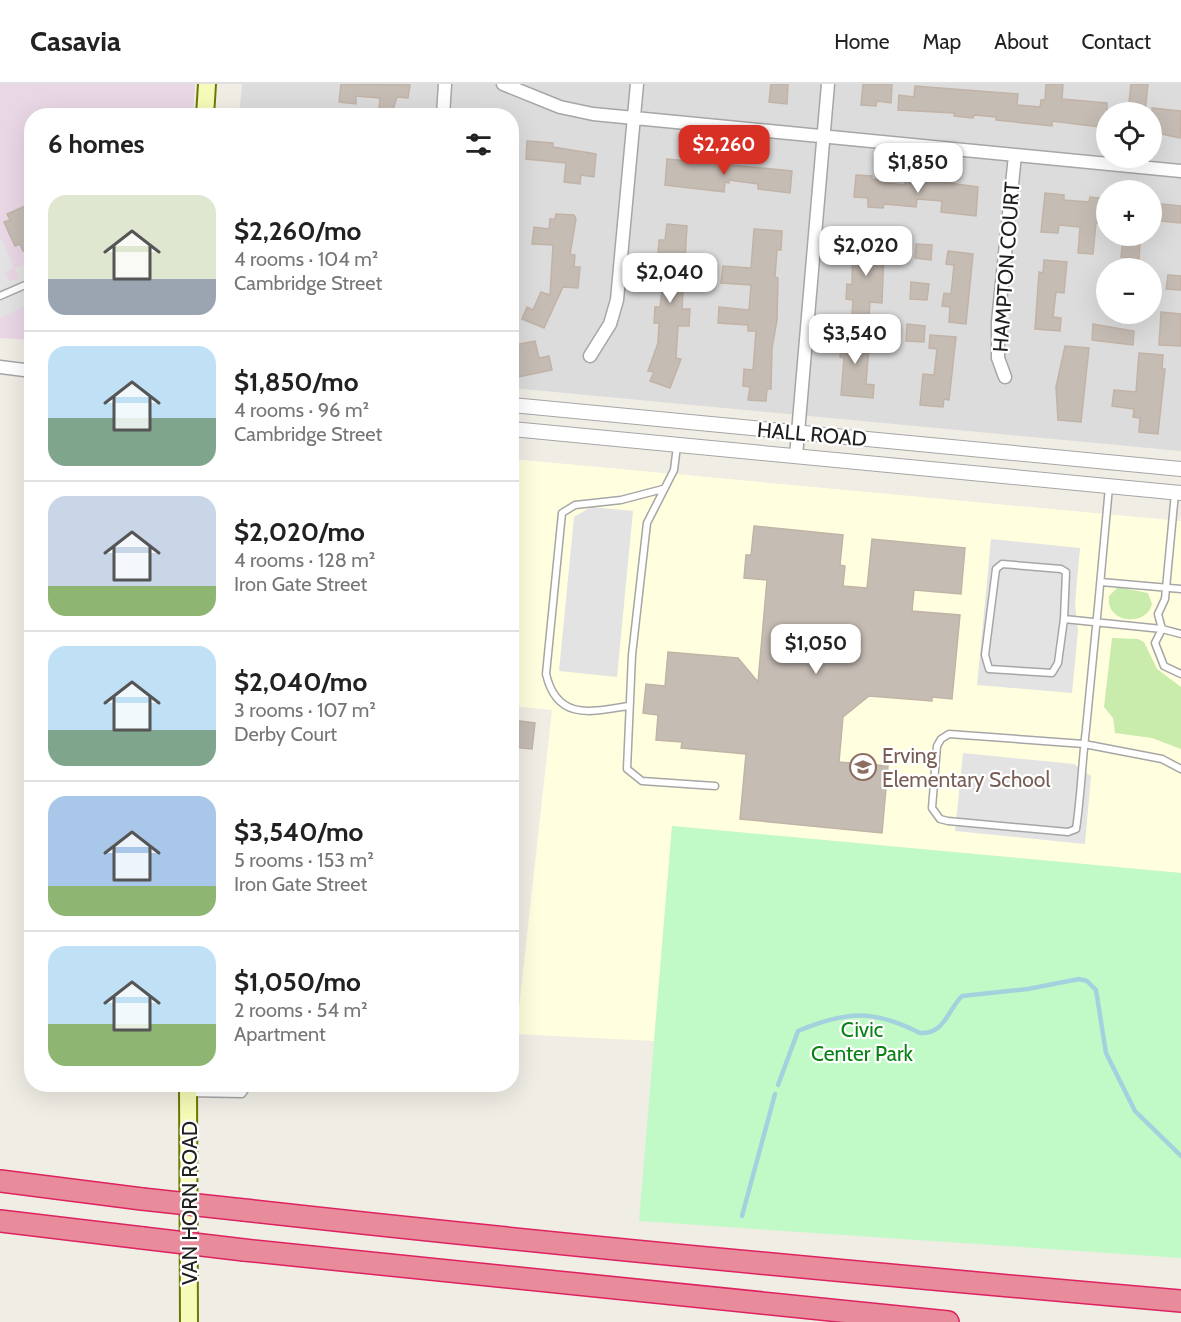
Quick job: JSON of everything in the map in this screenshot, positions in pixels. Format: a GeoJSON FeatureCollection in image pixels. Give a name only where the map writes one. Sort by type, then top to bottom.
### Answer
{"type":"FeatureCollection","features":[{"type":"Feature","properties":{"kind":"highway"},"geometry":{"type":"LineString","coordinates":[[0,1181],[244,1210],[819,1270],[1181,1301]]}},
{"type":"Feature","properties":{"kind":"highway"},"geometry":{"type":"LineString","coordinates":[[0,1221],[244,1250],[948,1322]]}},
{"type":"Feature","properties":{"kind":"main road"},"geometry":{"type":"LineString","coordinates":[[206,108],[207,84]]}},
{"type":"Feature","properties":{"kind":"main road","name":"VAN HORN ROAD"},"geometry":{"type":"LineString","coordinates":[[188,1092],[189,1322]]}},
{"type":"Feature","properties":{"kind":"street"},"geometry":{"type":"LineString","coordinates":[[444,108],[445,84]]}},
{"type":"Feature","properties":{"kind":"street"},"geometry":{"type":"LineString","coordinates":[[503,84],[560,107],[593,114],[1181,171]]}},
{"type":"Feature","properties":{"kind":"street"},"geometry":{"type":"LineString","coordinates":[[590,356],[610,324],[617,300],[637,84]]}},
{"type":"Feature","properties":{"kind":"street"},"geometry":{"type":"LineString","coordinates":[[796,456],[828,84]]}},
{"type":"Feature","properties":{"kind":"street","name":"HAMPTON COURT"},"geometry":{"type":"LineString","coordinates":[[1005,377],[998,358],[998,322],[1015,155]]}},
{"type":"Feature","properties":{"kind":"street"},"geometry":{"type":"LineString","coordinates":[[0,367],[24,370]]}},
{"type":"Feature","properties":{"kind":"street","name":"HALL ROAD"},"geometry":{"type":"LineString","coordinates":[[519,406],[1181,469]]}},
{"type":"Feature","properties":{"kind":"street"},"geometry":{"type":"LineString","coordinates":[[677,445],[679,421]]}},
{"type":"Feature","properties":{"kind":"street","name":"HALL ROAD"},"geometry":{"type":"LineString","coordinates":[[519,430],[1178,493]]}},
{"type":"Feature","properties":{"kind":"street"},"geometry":{"type":"LineString","coordinates":[[1109,486],[1112,462]]}},
{"type":"Feature","properties":{"kind":"lane"},"geometry":{"type":"LineString","coordinates":[[0,296],[24,286]]}},
{"type":"Feature","properties":{"kind":"lane"},"geometry":{"type":"LineString","coordinates":[[677,445],[674,470],[647,523],[628,706],[627,769],[642,782],[715,786]]}},
{"type":"Feature","properties":{"kind":"lane"},"geometry":{"type":"LineString","coordinates":[[1109,486],[1101,582],[1084,744],[1076,829],[1068,832],[948,821],[940,819],[932,808],[938,746],[941,739],[949,734],[1084,744],[1162,759],[1181,769]]}},
{"type":"Feature","properties":{"kind":"lane"},"geometry":{"type":"LineString","coordinates":[[628,706],[586,712],[568,708],[550,690],[546,674],[562,513],[575,505],[621,500],[663,489]]}},
{"type":"Feature","properties":{"kind":"lane"},"geometry":{"type":"LineString","coordinates":[[1178,493],[1165,599],[1158,614],[1162,629],[1155,643],[1164,666],[1181,674]]}},
{"type":"Feature","properties":{"kind":"lane"},"geometry":{"type":"LineString","coordinates":[[1002,564],[1061,569],[1066,572],[1064,619],[1058,663],[1052,673],[989,669],[985,655],[986,644],[996,569],[1002,564]]}},
{"type":"Feature","properties":{"kind":"lane"},"geometry":{"type":"LineString","coordinates":[[1101,582],[1181,589]]}},
{"type":"Feature","properties":{"kind":"lane"},"geometry":{"type":"LineString","coordinates":[[1064,619],[1162,629],[1181,634]]}},
{"type":"Feature","properties":{"kind":"lane"},"geometry":{"type":"LineString","coordinates":[[220,1092],[242,1094],[243,1092]]}},
{"type":"Feature","properties":{"kind":"shaded area"},"geometry":{"type":"Polygon","coordinates":[[[0,84],[195,84],[193,108],[24,108],[24,340],[0,338],[0,84]]]}},
{"type":"Feature","properties":{"kind":"shaded area"},"geometry":{"type":"Polygon","coordinates":[[[242,84],[1181,84],[1181,451],[519,389],[519,108],[240,108],[242,84]]]}},
{"type":"Feature","properties":{"kind":"shaded area"},"geometry":{"type":"Polygon","coordinates":[[[0,236],[14,267],[5,274],[10,281],[19,279],[15,268],[24,264],[24,306],[0,318],[0,236]]]}},
{"type":"Feature","properties":{"kind":"shaded area","name":"Erving Elementary School"},"geometry":{"type":"Polygon","coordinates":[[[519,460],[1181,521],[1181,873],[672,826],[654,1041],[519,1034],[519,1007],[552,710],[519,707],[519,460]]]}},
{"type":"Feature","properties":{"kind":"shaded area"},"geometry":{"type":"Polygon","coordinates":[[[591,507],[633,511],[617,677],[559,671],[574,517],[591,507]]]}},
{"type":"Feature","properties":{"kind":"shaded area"},"geometry":{"type":"Polygon","coordinates":[[[991,539],[1080,548],[1075,604],[1078,631],[1072,693],[977,685],[991,539]]]}},
{"type":"Feature","properties":{"kind":"shaded area"},"geometry":{"type":"Polygon","coordinates":[[[963,753],[1074,764],[1091,776],[1085,844],[955,831],[963,753]]]}},
{"type":"Feature","properties":{"kind":"green space"},"geometry":{"type":"Polygon","coordinates":[[[1118,587],[1148,593],[1152,604],[1149,611],[1135,619],[1120,617],[1113,612],[1109,605],[1109,596],[1118,587]]]}},
{"type":"Feature","properties":{"kind":"green space"},"geometry":{"type":"Polygon","coordinates":[[[1112,638],[1138,639],[1144,642],[1157,669],[1181,687],[1181,749],[1152,738],[1115,733],[1113,718],[1104,707],[1112,638]]]}},
{"type":"Feature","properties":{"kind":"green space","name":"Civic Center Park"},"geometry":{"type":"Polygon","coordinates":[[[672,826],[1181,873],[1181,1258],[639,1221],[672,826]]]}},
{"type":"Feature","properties":{"kind":"building"},"geometry":{"type":"Polygon","coordinates":[[[341,84],[410,85],[408,98],[397,97],[394,108],[379,108],[380,98],[356,96],[356,104],[339,102],[341,84]]]}},
{"type":"Feature","properties":{"kind":"building"},"geometry":{"type":"Polygon","coordinates":[[[771,84],[788,84],[787,104],[769,102],[771,84]]]}},
{"type":"Feature","properties":{"kind":"building"},"geometry":{"type":"Polygon","coordinates":[[[863,84],[892,84],[891,103],[877,101],[876,106],[861,105],[863,84]]]}},
{"type":"Feature","properties":{"kind":"building"},"geometry":{"type":"Polygon","coordinates":[[[1046,84],[1063,84],[1062,99],[1096,102],[1096,127],[1052,121],[1052,126],[996,120],[996,117],[974,115],[973,118],[954,116],[954,113],[898,110],[899,95],[914,97],[915,86],[1018,94],[1017,105],[1040,107],[1041,100],[1045,100],[1046,84]]]}},
{"type":"Feature","properties":{"kind":"building"},"geometry":{"type":"Polygon","coordinates":[[[1131,84],[1148,84],[1146,102],[1129,102],[1131,84]]]}},
{"type":"Feature","properties":{"kind":"building"},"geometry":{"type":"Polygon","coordinates":[[[1162,109],[1181,111],[1180,138],[1162,134],[1162,109]]]}},
{"type":"Feature","properties":{"kind":"building"},"geometry":{"type":"Polygon","coordinates":[[[527,141],[553,143],[553,147],[596,154],[594,177],[581,175],[580,184],[564,182],[566,163],[526,159],[527,141]]]}},
{"type":"Feature","properties":{"kind":"building"},"geometry":{"type":"Polygon","coordinates":[[[667,159],[792,171],[790,193],[758,189],[758,184],[729,180],[729,183],[725,182],[724,192],[665,185],[667,159]]]}},
{"type":"Feature","properties":{"kind":"building"},"geometry":{"type":"Polygon","coordinates":[[[856,175],[872,176],[872,179],[878,182],[905,185],[906,177],[978,187],[976,216],[941,212],[942,201],[917,199],[916,207],[884,204],[883,208],[868,207],[868,198],[854,197],[856,175]]]}},
{"type":"Feature","properties":{"kind":"building"},"geometry":{"type":"Polygon","coordinates":[[[1045,193],[1064,195],[1064,200],[1089,202],[1090,197],[1096,198],[1093,254],[1078,253],[1080,227],[1059,225],[1058,233],[1041,232],[1045,193]]]}},
{"type":"Feature","properties":{"kind":"building"},"geometry":{"type":"Polygon","coordinates":[[[1162,204],[1181,206],[1181,223],[1162,221],[1162,204]]]}},
{"type":"Feature","properties":{"kind":"building"},"geometry":{"type":"Polygon","coordinates":[[[24,207],[24,251],[20,244],[15,246],[4,222],[10,220],[7,214],[24,207]]]}},
{"type":"Feature","properties":{"kind":"building"},"geometry":{"type":"Polygon","coordinates":[[[556,214],[574,215],[576,219],[570,254],[575,255],[574,267],[580,267],[578,288],[563,287],[544,328],[522,319],[527,307],[533,310],[541,292],[550,295],[553,245],[532,244],[534,227],[549,229],[550,219],[555,219],[556,214]]]}},
{"type":"Feature","properties":{"kind":"building"},"geometry":{"type":"Polygon","coordinates":[[[667,224],[687,226],[682,309],[690,309],[689,326],[678,326],[676,358],[681,359],[670,388],[650,381],[654,372],[648,371],[658,343],[659,323],[654,323],[655,307],[660,307],[663,282],[656,282],[659,240],[665,240],[667,224]]]}},
{"type":"Feature","properties":{"kind":"building"},"geometry":{"type":"Polygon","coordinates":[[[754,229],[782,231],[781,250],[777,250],[775,277],[778,278],[777,320],[772,348],[771,389],[767,389],[766,401],[748,400],[750,387],[743,386],[744,369],[753,370],[756,331],[748,331],[748,325],[718,323],[719,307],[749,310],[751,285],[721,283],[723,266],[751,268],[754,229]]]}},
{"type":"Feature","properties":{"kind":"building"},"geometry":{"type":"Polygon","coordinates":[[[853,239],[875,241],[875,250],[884,251],[882,303],[870,302],[869,316],[852,315],[853,300],[846,299],[847,284],[852,285],[853,239]]]}},
{"type":"Feature","properties":{"kind":"building"},"geometry":{"type":"Polygon","coordinates":[[[916,244],[932,245],[931,260],[915,258],[916,244]]]}},
{"type":"Feature","properties":{"kind":"building"},"geometry":{"type":"Polygon","coordinates":[[[1122,246],[1140,246],[1139,258],[1121,257],[1122,246]]]}},
{"type":"Feature","properties":{"kind":"building"},"geometry":{"type":"Polygon","coordinates":[[[948,251],[973,254],[966,324],[949,322],[950,307],[942,306],[944,293],[951,294],[954,265],[946,264],[948,251]]]}},
{"type":"Feature","properties":{"kind":"building"},"geometry":{"type":"Polygon","coordinates":[[[1044,260],[1067,262],[1064,293],[1056,292],[1053,317],[1061,318],[1060,331],[1035,329],[1039,272],[1043,273],[1044,260]]]}},
{"type":"Feature","properties":{"kind":"building"},"geometry":{"type":"Polygon","coordinates":[[[1168,275],[1181,276],[1181,290],[1166,289],[1168,275]]]}},
{"type":"Feature","properties":{"kind":"building"},"geometry":{"type":"Polygon","coordinates":[[[911,282],[929,284],[927,300],[910,299],[911,282]]]}},
{"type":"Feature","properties":{"kind":"building"},"geometry":{"type":"Polygon","coordinates":[[[1162,312],[1181,314],[1181,346],[1159,345],[1162,312]]]}},
{"type":"Feature","properties":{"kind":"building"},"geometry":{"type":"Polygon","coordinates":[[[907,324],[925,326],[924,342],[906,341],[907,324]]]}},
{"type":"Feature","properties":{"kind":"building"},"geometry":{"type":"Polygon","coordinates":[[[1093,324],[1134,331],[1133,345],[1092,340],[1093,324]]]}},
{"type":"Feature","properties":{"kind":"building"},"geometry":{"type":"Polygon","coordinates":[[[842,326],[859,327],[858,339],[861,340],[861,345],[869,346],[866,384],[874,385],[873,398],[841,395],[844,358],[840,357],[842,326]]]}},
{"type":"Feature","properties":{"kind":"building"},"geometry":{"type":"Polygon","coordinates":[[[930,335],[956,337],[949,400],[944,399],[943,407],[920,405],[923,374],[934,375],[937,349],[929,348],[930,335]]]}},
{"type":"Feature","properties":{"kind":"building"},"geometry":{"type":"Polygon","coordinates":[[[535,341],[539,358],[549,356],[552,370],[519,377],[519,344],[535,341]]]}},
{"type":"Feature","properties":{"kind":"building"},"geometry":{"type":"Polygon","coordinates":[[[1065,346],[1089,348],[1081,422],[1058,420],[1056,387],[1065,346]]]}},
{"type":"Feature","properties":{"kind":"building"},"geometry":{"type":"Polygon","coordinates":[[[1139,353],[1163,355],[1162,369],[1165,369],[1158,434],[1139,432],[1140,418],[1133,417],[1134,409],[1112,406],[1114,390],[1136,392],[1139,353]]]}},
{"type":"Feature","properties":{"kind":"building"},"geometry":{"type":"Polygon","coordinates":[[[754,526],[843,535],[840,565],[845,566],[843,586],[867,588],[872,539],[965,548],[961,594],[914,590],[912,611],[960,615],[952,699],[932,697],[932,701],[869,696],[843,717],[839,762],[888,766],[882,833],[740,819],[746,754],[681,748],[682,742],[656,740],[658,715],[643,713],[646,684],[665,686],[668,652],[738,658],[758,682],[767,580],[744,578],[746,555],[751,555],[754,526]]]}},
{"type":"Feature","properties":{"kind":"building"},"geometry":{"type":"Polygon","coordinates":[[[519,721],[535,723],[532,749],[519,748],[519,721]]]}},
{"type":"Feature","properties":{"kind":"waterway"},"geometry":{"type":"LineString","coordinates":[[778,1085],[798,1031],[815,1024],[859,1016],[888,1020],[920,1033],[928,1032],[940,1026],[962,996],[1028,989],[1079,979],[1087,981],[1096,990],[1106,1053],[1135,1111],[1181,1156]]}},
{"type":"Feature","properties":{"kind":"waterway"},"geometry":{"type":"LineString","coordinates":[[742,1216],[775,1094]]}},
{"type":"Feature","properties":{"kind":"place","name":"Erving Elementary School"},"geometry":{"type":"Point","coordinates":[863,767]}}]}
